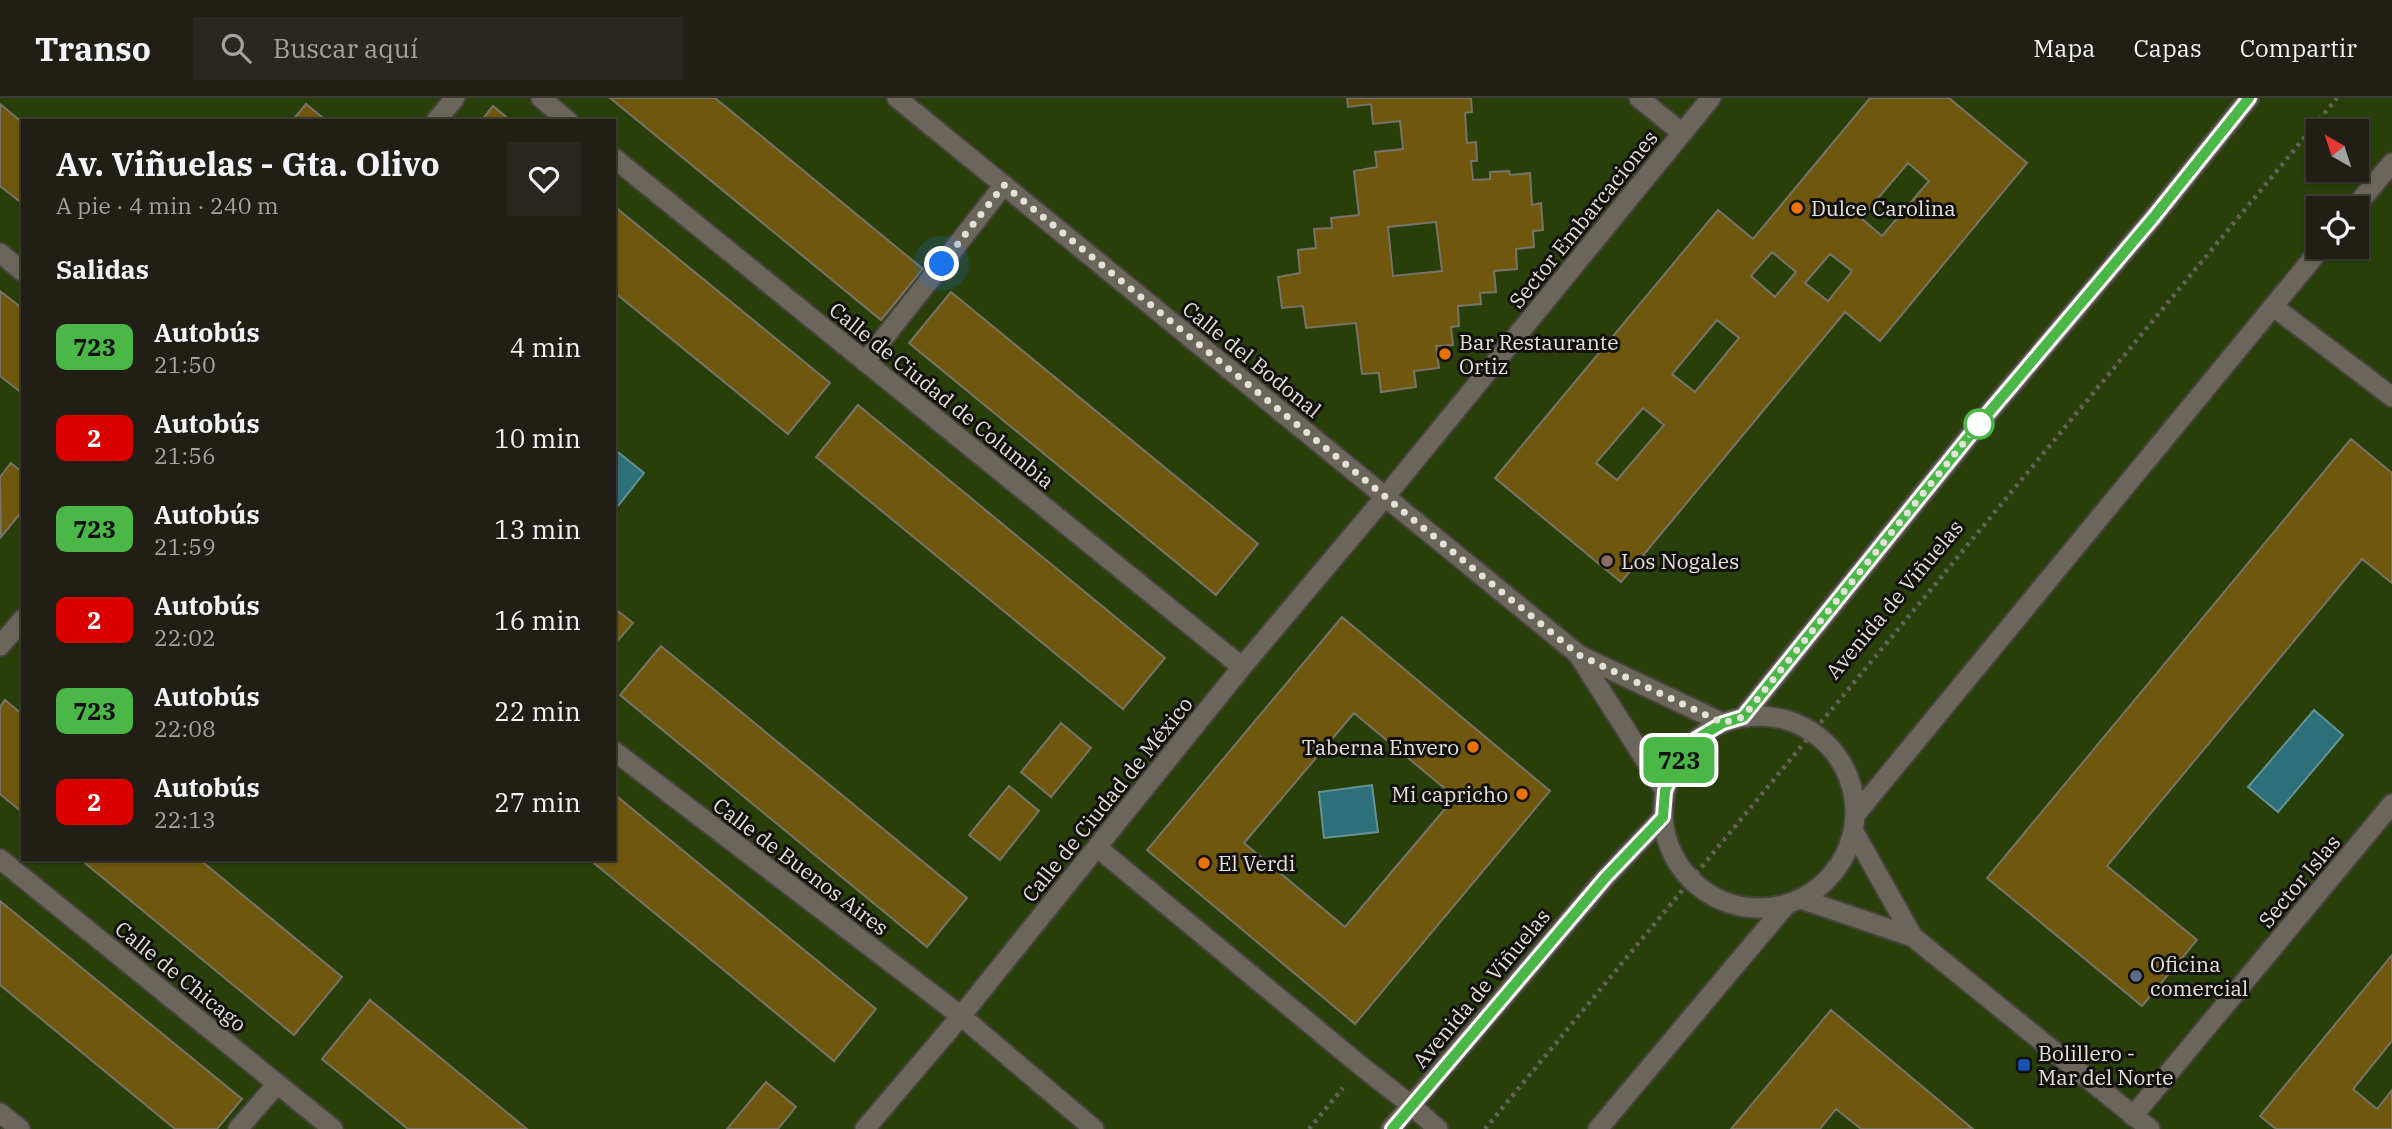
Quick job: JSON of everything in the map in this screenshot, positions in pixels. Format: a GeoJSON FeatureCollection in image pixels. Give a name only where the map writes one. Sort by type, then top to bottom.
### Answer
{"type":"FeatureCollection","features":[{"type":"Feature","properties":{"kind":"street"},"geometry":{"type":"LineString","coordinates":[[438,119],[455,98]]}},
{"type":"Feature","properties":{"kind":"street"},"geometry":{"type":"LineString","coordinates":[[541,98],[566,119]]}},
{"type":"Feature","properties":{"kind":"street","name":"Calle del Bodonal"},"geometry":{"type":"LineString","coordinates":[[897,98],[1579,655],[1723,723]]}},
{"type":"Feature","properties":{"kind":"street","name":"Sector Embarcaciones"},"geometry":{"type":"LineString","coordinates":[[1639,98],[1682,133]]}},
{"type":"Feature","properties":{"kind":"street","name":"Sector Embarcaciones"},"geometry":{"type":"LineString","coordinates":[[1385,496],[1711,98]]}},
{"type":"Feature","properties":{"kind":"street","name":"Avenida de Viñuelas"},"geometry":{"type":"LineString","coordinates":[[1743,717],[1979,424],[2153,218],[2249,98]]}},
{"type":"Feature","properties":{"kind":"street","name":"Calle de Ciudad de Columbia"},"geometry":{"type":"LineString","coordinates":[[616,160],[1242,667]]}},
{"type":"Feature","properties":{"kind":"street"},"geometry":{"type":"LineString","coordinates":[[2364,196],[2392,163]]}},
{"type":"Feature","properties":{"kind":"street"},"geometry":{"type":"LineString","coordinates":[[865,362],[1004,185]]}},
{"type":"Feature","properties":{"kind":"street"},"geometry":{"type":"LineString","coordinates":[[0,253],[21,270]]}},
{"type":"Feature","properties":{"kind":"street"},"geometry":{"type":"LineString","coordinates":[[1598,1129],[1793,902],[1825,882],[1843,859],[1855,823],[2312,259]]}},
{"type":"Feature","properties":{"kind":"street"},"geometry":{"type":"LineString","coordinates":[[2274,307],[2392,397]]}},
{"type":"Feature","properties":{"kind":"street","name":"Calle de Ciudad de México"},"geometry":{"type":"LineString","coordinates":[[864,1129],[961,1016],[1242,667],[1385,496]]}},
{"type":"Feature","properties":{"kind":"street"},"geometry":{"type":"LineString","coordinates":[[0,646],[21,621]]}},
{"type":"Feature","properties":{"kind":"street","name":"Calle del Bodonal"},"geometry":{"type":"LineString","coordinates":[[1579,655],[1665,791]]}},
{"type":"Feature","properties":{"kind":"street"},"geometry":{"type":"LineString","coordinates":[[1913,937],[1793,902],[1752,909],[1723,901],[1691,880],[1679,865],[1668,842],[1663,817],[1665,791],[1677,763],[1696,739],[1723,723],[1743,717],[1769,716],[1794,722],[1814,732],[1838,756],[1852,784],[1855,823],[1913,937],[2128,1122],[2150,1129]]}},
{"type":"Feature","properties":{"kind":"street","name":"Calle de Buenos Aires"},"geometry":{"type":"LineString","coordinates":[[616,753],[961,1016],[1094,1129]]}},
{"type":"Feature","properties":{"kind":"street","name":"Sector Islas"},"geometry":{"type":"LineString","coordinates":[[2128,1122],[2392,804]]}},
{"type":"Feature","properties":{"kind":"street","name":"Avenida de Viñuelas"},"geometry":{"type":"LineString","coordinates":[[1391,1129],[1605,878],[1663,817]]}},
{"type":"Feature","properties":{"kind":"street"},"geometry":{"type":"LineString","coordinates":[[1098,848],[1438,1129]]}},
{"type":"Feature","properties":{"kind":"street","name":"Calle de Chicago"},"geometry":{"type":"LineString","coordinates":[[0,859],[333,1129]]}},
{"type":"Feature","properties":{"kind":"street"},"geometry":{"type":"LineString","coordinates":[[238,1129],[277,1084]]}},
{"type":"Feature","properties":{"kind":"street"},"geometry":{"type":"LineString","coordinates":[[0,1113],[20,1129]]}},
{"type":"Feature","properties":{"kind":"path","name":"Avenida de Viñuelas"},"geometry":{"type":"LineString","coordinates":[[1485,1129],[2337,98]]}},
{"type":"Feature","properties":{"kind":"path"},"geometry":{"type":"LineString","coordinates":[[1309,1129],[1361,1066]]}},
{"type":"Feature","properties":{"kind":"green space"},"geometry":{"type":"Polygon","coordinates":[[[0,98],[2392,98],[2392,1129],[0,1129],[0,98]]]}},
{"type":"Feature","properties":{"kind":"water"},"geometry":{"type":"Polygon","coordinates":[[[616,451],[644,473],[616,508],[616,451]]]}},
{"type":"Feature","properties":{"kind":"water"},"geometry":{"type":"Polygon","coordinates":[[[2314,710],[2343,735],[2278,812],[2248,787],[2314,710]]]}},
{"type":"Feature","properties":{"kind":"water"},"geometry":{"type":"Polygon","coordinates":[[[1372,785],[1378,832],[1324,838],[1319,792],[1372,785]]]}},
{"type":"Feature","properties":{"kind":"building"},"geometry":{"type":"Polygon","coordinates":[[[610,98],[715,98],[923,269],[881,320],[610,98]]]}},
{"type":"Feature","properties":{"kind":"building"},"geometry":{"type":"Polygon","coordinates":[[[1347,98],[1471,98],[1472,112],[1465,113],[1467,143],[1476,142],[1477,161],[1471,161],[1473,180],[1490,179],[1490,172],[1509,171],[1510,175],[1530,173],[1532,205],[1541,203],[1543,230],[1533,231],[1534,247],[1516,249],[1517,269],[1494,271],[1496,292],[1480,293],[1481,304],[1458,306],[1459,326],[1451,327],[1453,345],[1436,346],[1439,368],[1414,371],[1416,387],[1381,392],[1379,373],[1362,374],[1356,323],[1306,328],[1303,306],[1282,308],[1278,277],[1300,273],[1298,250],[1316,248],[1314,229],[1332,228],[1331,218],[1359,215],[1354,171],[1377,167],[1375,152],[1403,149],[1400,121],[1373,124],[1371,104],[1348,107],[1347,98]],[[1436,222],[1388,227],[1393,276],[1442,271],[1436,222]]]}},
{"type":"Feature","properties":{"kind":"building"},"geometry":{"type":"Polygon","coordinates":[[[1870,98],[1949,98],[2027,163],[1880,341],[1845,312],[1621,582],[1495,478],[1718,210],[1753,239],[1870,98]],[[1908,163],[1861,218],[1882,236],[1929,181],[1908,163]],[[1772,252],[1751,276],[1775,297],[1796,272],[1772,252]],[[1830,254],[1805,283],[1828,301],[1852,271],[1830,254]],[[1717,320],[1672,374],[1695,392],[1739,338],[1717,320]],[[1643,408],[1596,463],[1617,480],[1664,425],[1643,408]]]}},
{"type":"Feature","properties":{"kind":"building"},"geometry":{"type":"Polygon","coordinates":[[[0,104],[21,121],[21,202],[0,186],[0,104]]]}},
{"type":"Feature","properties":{"kind":"building"},"geometry":{"type":"Polygon","coordinates":[[[306,104],[325,119],[294,119],[306,104]]]}},
{"type":"Feature","properties":{"kind":"building"},"geometry":{"type":"Polygon","coordinates":[[[493,106],[509,119],[483,119],[493,106]]]}},
{"type":"Feature","properties":{"kind":"building"},"geometry":{"type":"Polygon","coordinates":[[[616,208],[830,383],[788,434],[616,294],[616,208]]]}},
{"type":"Feature","properties":{"kind":"building"},"geometry":{"type":"Polygon","coordinates":[[[0,291],[21,307],[21,392],[0,376],[0,291]]]}},
{"type":"Feature","properties":{"kind":"building"},"geometry":{"type":"Polygon","coordinates":[[[951,292],[1258,544],[1216,595],[909,343],[951,292]]]}},
{"type":"Feature","properties":{"kind":"building"},"geometry":{"type":"Polygon","coordinates":[[[858,405],[1165,658],[1123,709],[816,457],[858,405]]]}},
{"type":"Feature","properties":{"kind":"building"},"geometry":{"type":"Polygon","coordinates":[[[2351,439],[2392,473],[2392,583],[2362,559],[2107,866],[2197,940],[2142,1006],[1987,878],[2351,439]]]}},
{"type":"Feature","properties":{"kind":"building"},"geometry":{"type":"Polygon","coordinates":[[[11,463],[21,471],[21,512],[1,537],[0,477],[11,463]]]}},
{"type":"Feature","properties":{"kind":"building"},"geometry":{"type":"Polygon","coordinates":[[[616,610],[633,623],[616,643],[616,610]]]}},
{"type":"Feature","properties":{"kind":"building"},"geometry":{"type":"Polygon","coordinates":[[[1342,617],[1550,791],[1355,1024],[1147,850],[1342,617]],[[1354,713],[1244,843],[1345,927],[1455,797],[1354,713]]]}},
{"type":"Feature","properties":{"kind":"building"},"geometry":{"type":"Polygon","coordinates":[[[661,646],[967,898],[927,947],[620,695],[661,646]]]}},
{"type":"Feature","properties":{"kind":"building"},"geometry":{"type":"Polygon","coordinates":[[[5,700],[21,713],[21,811],[0,794],[0,707],[5,700]]]}},
{"type":"Feature","properties":{"kind":"building"},"geometry":{"type":"Polygon","coordinates":[[[1061,723],[1091,748],[1051,797],[1021,772],[1061,723]]]}},
{"type":"Feature","properties":{"kind":"building"},"geometry":{"type":"Polygon","coordinates":[[[1009,786],[1039,811],[1000,860],[969,835],[1009,786]]]}},
{"type":"Feature","properties":{"kind":"building"},"geometry":{"type":"Polygon","coordinates":[[[616,796],[876,1009],[834,1061],[591,861],[616,861],[616,796]]]}},
{"type":"Feature","properties":{"kind":"building"},"geometry":{"type":"Polygon","coordinates":[[[82,861],[201,861],[342,977],[294,1035],[82,861]]]}},
{"type":"Feature","properties":{"kind":"building"},"geometry":{"type":"Polygon","coordinates":[[[0,901],[242,1099],[217,1129],[175,1129],[0,985],[0,901]]]}},
{"type":"Feature","properties":{"kind":"building"},"geometry":{"type":"Polygon","coordinates":[[[2392,955],[2392,1041],[2353,1089],[2377,1109],[2392,1090],[2392,1129],[2276,1129],[2260,1116],[2392,955]]]}},
{"type":"Feature","properties":{"kind":"building"},"geometry":{"type":"Polygon","coordinates":[[[370,1000],[527,1129],[408,1129],[322,1059],[370,1000]]]}},
{"type":"Feature","properties":{"kind":"building"},"geometry":{"type":"Polygon","coordinates":[[[1831,1010],[1973,1129],[1861,1129],[1836,1109],[1820,1129],[1731,1129],[1831,1010]]]}},
{"type":"Feature","properties":{"kind":"building"},"geometry":{"type":"Polygon","coordinates":[[[766,1082],[796,1107],[778,1129],[727,1129],[766,1082]]]}},
{"type":"Feature","properties":{"kind":"bus line","name":"723"},"geometry":{"type":"LineString","coordinates":[[1392,1129],[1605,878],[1663,817],[1665,791],[1677,763],[1696,739],[1723,723],[1743,717],[1979,424],[2153,218],[2249,98]]}},
{"type":"Feature","properties":{"kind":"place","name":"Dulce Carolina"},"geometry":{"type":"Point","coordinates":[1797,208]}},
{"type":"Feature","properties":{"kind":"place","name":"Bar Restaurante Ortiz"},"geometry":{"type":"Point","coordinates":[1445,354]}},
{"type":"Feature","properties":{"kind":"place","name":"Los Nogales"},"geometry":{"type":"Point","coordinates":[1607,561]}},
{"type":"Feature","properties":{"kind":"place","name":"Taberna Envero"},"geometry":{"type":"Point","coordinates":[1473,747]}},
{"type":"Feature","properties":{"kind":"place","name":"Mi capricho"},"geometry":{"type":"Point","coordinates":[1522,794]}},
{"type":"Feature","properties":{"kind":"place","name":"El Verdi"},"geometry":{"type":"Point","coordinates":[1204,863]}},
{"type":"Feature","properties":{"kind":"place","name":"Oficina comercial"},"geometry":{"type":"Point","coordinates":[2136,976]}},
{"type":"Feature","properties":{"kind":"place","name":"Bolillero - Mar del Norte"},"geometry":{"type":"Point","coordinates":[2024,1065]}},
{"type":"Feature","properties":{"kind":"route"},"geometry":{"type":"LineString","coordinates":[[942,264],[1004,185],[1579,655],[1723,723],[1743,717],[1979,424]]}}]}
